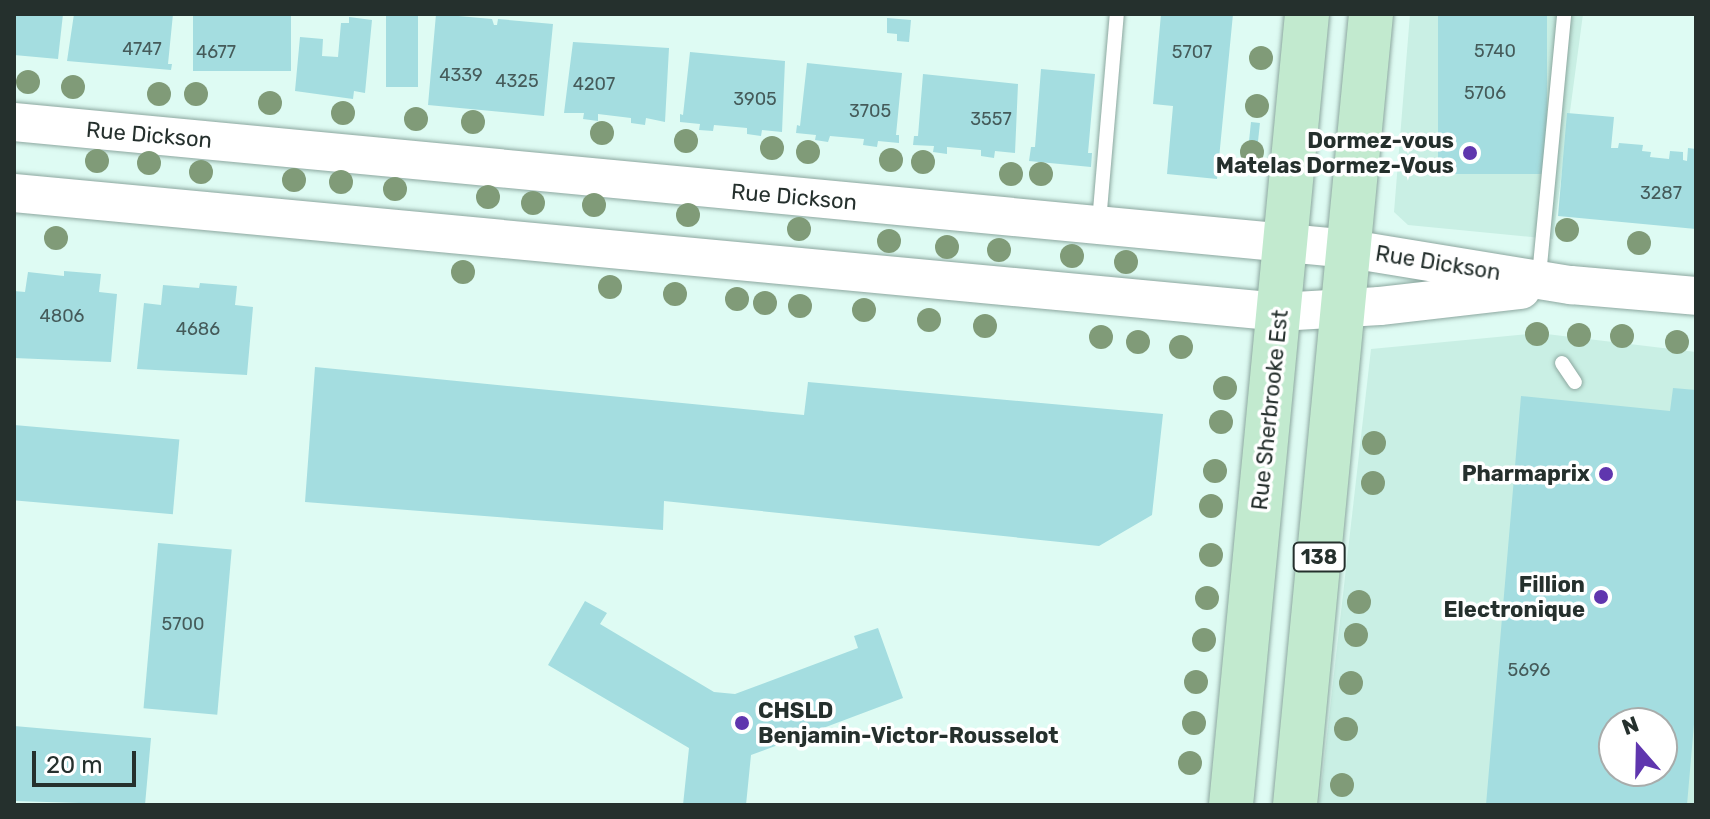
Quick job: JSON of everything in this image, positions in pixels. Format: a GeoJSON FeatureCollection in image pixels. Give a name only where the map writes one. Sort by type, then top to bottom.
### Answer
{"type":"FeatureCollection","features":[{"type":"Feature","properties":{"kind":"main road","name":"Rue Sherbrooke Est"},"geometry":{"type":"LineString","coordinates":[[1231,805],[1307,14]]}},
{"type":"Feature","properties":{"kind":"main road","name":"138"},"geometry":{"type":"LineString","coordinates":[[1295,805],[1371,14]]}},
{"type":"Feature","properties":{"kind":"main road","name":"Rue Dickson"},"geometry":{"type":"LineString","coordinates":[[14,122],[1350,249],[1555,282],[1696,296]]}},
{"type":"Feature","properties":{"kind":"main road","name":"Rue Dickson"},"geometry":{"type":"LineString","coordinates":[[14,193],[1279,312],[1343,309],[1555,282]]}},
{"type":"Feature","properties":{"kind":"lane"},"geometry":{"type":"LineString","coordinates":[[1099,226],[1117,14]]}},
{"type":"Feature","properties":{"kind":"lane"},"geometry":{"type":"LineString","coordinates":[[1555,282],[1564,14]]}},
{"type":"Feature","properties":{"kind":"lane"},"geometry":{"type":"LineString","coordinates":[[1562,363],[1575,382]]}},
{"type":"Feature","properties":{"kind":"shaded area"},"geometry":{"type":"Polygon","coordinates":[[[1410,14],[1583,14],[1553,239],[1408,225],[1394,212],[1410,14]]]}},
{"type":"Feature","properties":{"kind":"shaded area"},"geometry":{"type":"Polygon","coordinates":[[[1538,333],[1696,352],[1696,805],[1319,805],[1371,349],[1538,333]]]}},
{"type":"Feature","properties":{"kind":"building"},"geometry":{"type":"Polygon","coordinates":[[[14,14],[63,14],[58,59],[14,55],[14,14]]]}},
{"type":"Feature","properties":{"kind":"building"},"geometry":{"type":"Polygon","coordinates":[[[74,14],[173,14],[168,64],[172,64],[171,70],[67,61],[74,14]]]}},
{"type":"Feature","properties":{"kind":"building"},"geometry":{"type":"Polygon","coordinates":[[[193,14],[291,14],[291,71],[193,71],[193,14]]]}},
{"type":"Feature","properties":{"kind":"building"},"geometry":{"type":"Polygon","coordinates":[[[386,14],[418,14],[418,87],[386,87],[386,14]]]}},
{"type":"Feature","properties":{"kind":"building"},"geometry":{"type":"Polygon","coordinates":[[[436,14],[492,19],[494,25],[497,25],[498,19],[553,24],[544,116],[428,105],[436,14]]]}},
{"type":"Feature","properties":{"kind":"building"},"geometry":{"type":"Polygon","coordinates":[[[1161,14],[1233,14],[1217,179],[1167,174],[1173,106],[1153,104],[1161,14]]]}},
{"type":"Feature","properties":{"kind":"building"},"geometry":{"type":"Polygon","coordinates":[[[1438,14],[1547,14],[1547,174],[1438,174],[1438,14]]]}},
{"type":"Feature","properties":{"kind":"building"},"geometry":{"type":"Polygon","coordinates":[[[349,17],[372,20],[365,93],[354,91],[353,99],[295,91],[300,37],[323,39],[322,56],[338,57],[341,23],[349,23],[349,17]]]}},
{"type":"Feature","properties":{"kind":"building"},"geometry":{"type":"Polygon","coordinates":[[[887,18],[911,20],[909,42],[897,41],[897,34],[887,33],[887,18]]]}},
{"type":"Feature","properties":{"kind":"building"},"geometry":{"type":"Polygon","coordinates":[[[573,42],[669,48],[665,122],[646,118],[645,125],[631,123],[631,118],[598,114],[598,121],[583,119],[584,113],[564,113],[573,42]]]}},
{"type":"Feature","properties":{"kind":"building"},"geometry":{"type":"Polygon","coordinates":[[[690,52],[785,61],[782,132],[762,130],[761,136],[747,134],[747,128],[714,125],[713,131],[699,130],[700,124],[680,122],[690,52]]]}},
{"type":"Feature","properties":{"kind":"building"},"geometry":{"type":"Polygon","coordinates":[[[807,63],[902,73],[896,135],[899,135],[899,143],[878,141],[877,147],[863,145],[864,139],[830,136],[828,142],[815,140],[816,135],[796,133],[797,125],[800,126],[807,63]]]}},
{"type":"Feature","properties":{"kind":"building"},"geometry":{"type":"Polygon","coordinates":[[[1041,69],[1095,74],[1088,153],[1092,153],[1091,167],[1029,161],[1031,147],[1035,147],[1041,69]]]}},
{"type":"Feature","properties":{"kind":"building"},"geometry":{"type":"Polygon","coordinates":[[[923,74],[1018,84],[1015,153],[995,151],[994,158],[981,156],[981,150],[947,147],[947,154],[933,152],[934,146],[913,145],[914,136],[918,136],[923,74]]]}},
{"type":"Feature","properties":{"kind":"building"},"geometry":{"type":"Polygon","coordinates":[[[1567,113],[1614,117],[1611,148],[1618,148],[1619,143],[1643,145],[1642,151],[1651,152],[1650,157],[1669,159],[1670,151],[1683,152],[1683,160],[1687,161],[1688,148],[1696,149],[1696,229],[1558,216],[1567,113]]]}},
{"type":"Feature","properties":{"kind":"building"},"geometry":{"type":"Polygon","coordinates":[[[1251,122],[1260,123],[1258,143],[1249,142],[1251,122]]]}},
{"type":"Feature","properties":{"kind":"building"},"geometry":{"type":"Polygon","coordinates":[[[64,271],[101,274],[99,292],[117,294],[111,362],[14,358],[14,291],[25,292],[28,272],[64,276],[64,271]]]}},
{"type":"Feature","properties":{"kind":"building"},"geometry":{"type":"Polygon","coordinates":[[[200,283],[237,286],[235,305],[253,307],[247,375],[137,369],[144,303],[161,305],[163,285],[199,288],[200,283]]]}},
{"type":"Feature","properties":{"kind":"building"},"geometry":{"type":"Polygon","coordinates":[[[315,367],[804,415],[808,382],[1163,414],[1152,515],[1099,546],[664,501],[663,530],[305,502],[315,367]]]}},
{"type":"Feature","properties":{"kind":"building"},"geometry":{"type":"Polygon","coordinates":[[[1673,388],[1696,390],[1696,701],[1687,805],[1486,805],[1521,396],[1670,411],[1673,388]]]}},
{"type":"Feature","properties":{"kind":"building"},"geometry":{"type":"Polygon","coordinates":[[[14,425],[179,439],[173,514],[14,500],[14,425]]]}},
{"type":"Feature","properties":{"kind":"building"},"geometry":{"type":"Polygon","coordinates":[[[158,543],[232,549],[217,715],[144,708],[158,543]]]}},
{"type":"Feature","properties":{"kind":"building","name":"CHSLD Benjamin-Victor-Rousselot"},"geometry":{"type":"Polygon","coordinates":[[[585,601],[607,613],[600,624],[714,692],[735,694],[858,648],[854,636],[878,628],[903,698],[751,755],[746,805],[683,805],[689,748],[548,665],[585,601]]]}},
{"type":"Feature","properties":{"kind":"building"},"geometry":{"type":"Polygon","coordinates":[[[14,726],[151,738],[145,805],[14,801],[14,726]]]}},
{"type":"Feature","properties":{"kind":"place","name":"Dormez-vous Matelas Dormez-Vous"},"geometry":{"type":"Point","coordinates":[1470,153]}},
{"type":"Feature","properties":{"kind":"place","name":"Pharmaprix"},"geometry":{"type":"Point","coordinates":[1606,474]}},
{"type":"Feature","properties":{"kind":"place","name":"Fillion Electronique"},"geometry":{"type":"Point","coordinates":[1601,597]}},
{"type":"Feature","properties":{"kind":"place","name":"CHSLD Benjamin-Victor-Rousselot"},"geometry":{"type":"Point","coordinates":[742,723]}}]}
